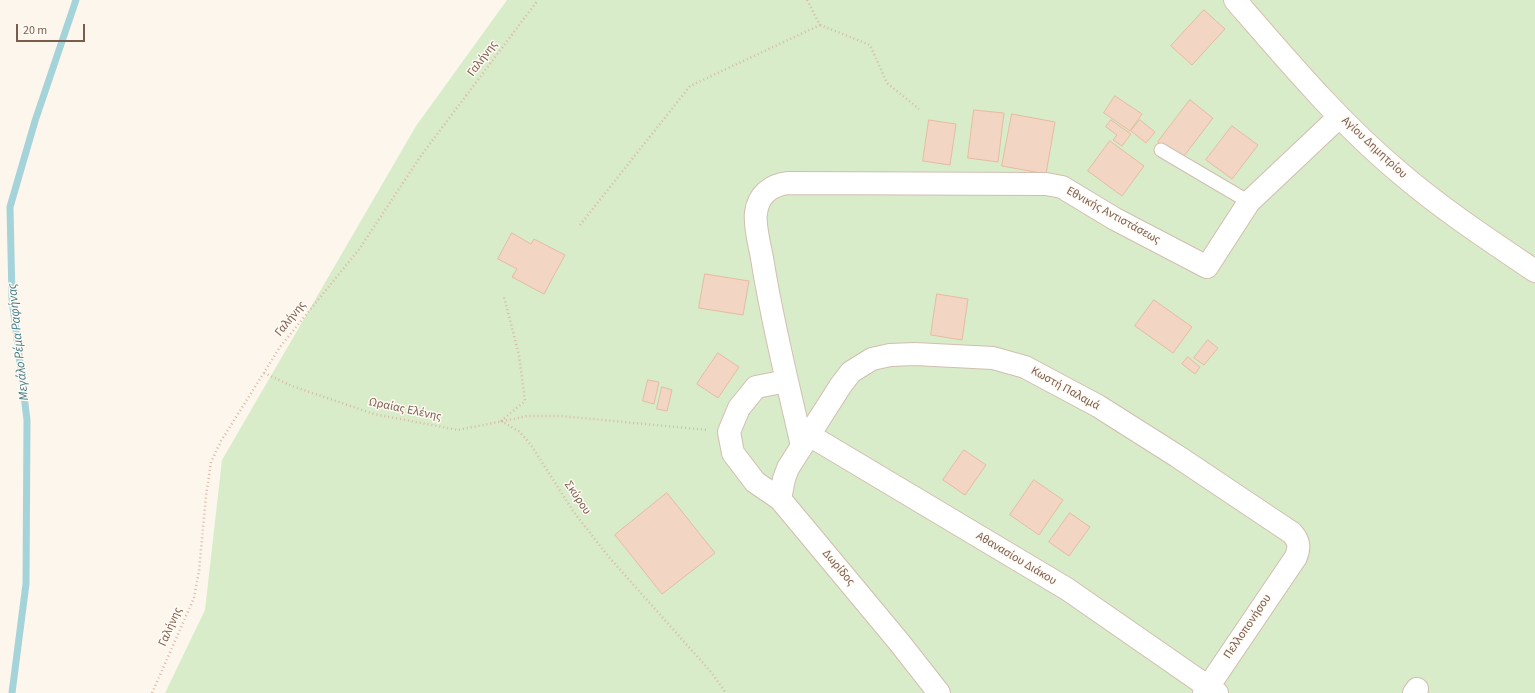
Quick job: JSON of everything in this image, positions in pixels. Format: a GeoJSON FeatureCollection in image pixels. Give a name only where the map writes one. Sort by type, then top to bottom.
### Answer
{"type":"FeatureCollection","features":[{"type":"Feature","properties":{"kind":"street","name":"Αγίου Δημητρίου"},"geometry":{"type":"LineString","coordinates":[[1235,0],[1339,117],[1399,172],[1440,206],[1535,271]]}},
{"type":"Feature","properties":{"kind":"street","name":"Εθνικής Αντιστάσεως"},"geometry":{"type":"LineString","coordinates":[[787,381],[766,283],[756,214],[759,202],[764,194],[780,184],[1046,184],[1062,187],[1115,219],[1207,267],[1249,202],[1339,117]]}},
{"type":"Feature","properties":{"kind":"street","name":"Κωστή Παλαμά"},"geometry":{"type":"LineString","coordinates":[[805,441],[851,372],[872,359],[890,355],[916,354],[993,358],[1025,368],[1098,406],[1177,456],[1292,533],[1299,544],[1299,551],[1293,562]]}},
{"type":"Feature","properties":{"kind":"street"},"geometry":{"type":"LineString","coordinates":[[729,432],[739,408],[756,387],[787,381],[805,441],[784,479],[780,499]]}},
{"type":"Feature","properties":{"kind":"street","name":"Δωρίδος"},"geometry":{"type":"LineString","coordinates":[[729,432],[733,453],[755,482],[780,499],[900,642],[939,693]]}},
{"type":"Feature","properties":{"kind":"street","name":"Αθανασίου Διάκου"},"geometry":{"type":"LineString","coordinates":[[805,441],[1067,589],[1209,691]]}},
{"type":"Feature","properties":{"kind":"street","name":"Πελλοπονήσου"},"geometry":{"type":"LineString","coordinates":[[1209,691],[1293,562]]}},
{"type":"Feature","properties":{"kind":"lane"},"geometry":{"type":"LineString","coordinates":[[1161,150],[1249,202]]}},
{"type":"Feature","properties":{"kind":"path","name":"Γαλήνης"},"geometry":{"type":"LineString","coordinates":[[152,693],[194,598],[199,571],[206,496],[211,462],[221,441],[280,347],[360,248],[420,157],[538,0]]}},
{"type":"Feature","properties":{"kind":"path"},"geometry":{"type":"LineString","coordinates":[[807,0],[820,25],[870,45],[887,83],[919,109]]}},
{"type":"Feature","properties":{"kind":"path"},"geometry":{"type":"LineString","coordinates":[[580,225],[690,86],[820,25]]}},
{"type":"Feature","properties":{"kind":"path"},"geometry":{"type":"LineString","coordinates":[[501,421],[526,401],[519,355],[504,297]]}},
{"type":"Feature","properties":{"kind":"path","name":"Ωραίας Ελένης"},"geometry":{"type":"LineString","coordinates":[[264,373],[292,386],[374,414],[458,430],[528,416],[561,416],[729,432]]}},
{"type":"Feature","properties":{"kind":"path","name":"Σκύρου"},"geometry":{"type":"LineString","coordinates":[[501,421],[520,432],[532,445],[574,511],[608,556],[711,672],[726,693]]}},
{"type":"Feature","properties":{"kind":"green space"},"geometry":{"type":"Polygon","coordinates":[[[507,0],[1535,0],[1535,693],[165,693],[205,610],[222,460],[416,126],[507,0]]]}},
{"type":"Feature","properties":{"kind":"building"},"geometry":{"type":"Polygon","coordinates":[[[1204,10],[1225,29],[1192,65],[1171,46],[1204,10]]]}},
{"type":"Feature","properties":{"kind":"building"},"geometry":{"type":"Polygon","coordinates":[[[1115,96],[1142,114],[1130,131],[1104,113],[1115,96]]]}},
{"type":"Feature","properties":{"kind":"building"},"geometry":{"type":"Polygon","coordinates":[[[1190,100],[1213,118],[1181,160],[1158,142],[1190,100]]]}},
{"type":"Feature","properties":{"kind":"building"},"geometry":{"type":"Polygon","coordinates":[[[974,110],[1004,113],[998,162],[968,158],[974,110]]]}},
{"type":"Feature","properties":{"kind":"building"},"geometry":{"type":"Polygon","coordinates":[[[1012,114],[1055,122],[1046,174],[1002,166],[1012,114]]]}},
{"type":"Feature","properties":{"kind":"building"},"geometry":{"type":"Polygon","coordinates":[[[929,120],[956,124],[950,165],[923,161],[929,120]]]}},
{"type":"Feature","properties":{"kind":"building"},"geometry":{"type":"Polygon","coordinates":[[[1111,120],[1131,134],[1122,146],[1113,140],[1117,135],[1106,127],[1111,120]]]}},
{"type":"Feature","properties":{"kind":"building"},"geometry":{"type":"Polygon","coordinates":[[[1140,120],[1155,132],[1146,143],[1131,131],[1140,120]]]}},
{"type":"Feature","properties":{"kind":"building"},"geometry":{"type":"Polygon","coordinates":[[[1232,126],[1258,145],[1232,179],[1206,160],[1232,126]]]}},
{"type":"Feature","properties":{"kind":"building"},"geometry":{"type":"Polygon","coordinates":[[[1110,141],[1144,166],[1122,196],[1088,171],[1110,141]]]}},
{"type":"Feature","properties":{"kind":"building"},"geometry":{"type":"Polygon","coordinates":[[[512,233],[531,244],[534,239],[565,255],[544,294],[512,277],[517,269],[498,259],[512,233]]]}},
{"type":"Feature","properties":{"kind":"building"},"geometry":{"type":"Polygon","coordinates":[[[705,274],[749,281],[743,315],[699,308],[705,274]]]}},
{"type":"Feature","properties":{"kind":"building"},"geometry":{"type":"Polygon","coordinates":[[[937,294],[968,299],[962,340],[931,335],[937,294]]]}},
{"type":"Feature","properties":{"kind":"building"},"geometry":{"type":"Polygon","coordinates":[[[1154,300],[1192,327],[1173,353],[1135,326],[1154,300]]]}},
{"type":"Feature","properties":{"kind":"building"},"geometry":{"type":"Polygon","coordinates":[[[1208,340],[1218,348],[1204,365],[1194,358],[1208,340]]]}},
{"type":"Feature","properties":{"kind":"building"},"geometry":{"type":"Polygon","coordinates":[[[718,353],[739,367],[718,398],[697,384],[718,353]]]}},
{"type":"Feature","properties":{"kind":"building"},"geometry":{"type":"Polygon","coordinates":[[[1188,357],[1200,367],[1195,374],[1182,364],[1188,357]]]}},
{"type":"Feature","properties":{"kind":"building"},"geometry":{"type":"Polygon","coordinates":[[[648,380],[659,382],[654,404],[643,401],[648,380]]]}},
{"type":"Feature","properties":{"kind":"building"},"geometry":{"type":"Polygon","coordinates":[[[662,387],[672,390],[667,411],[657,409],[662,387]]]}},
{"type":"Feature","properties":{"kind":"building"},"geometry":{"type":"Polygon","coordinates":[[[964,450],[986,465],[965,495],[943,480],[964,450]]]}},
{"type":"Feature","properties":{"kind":"building"},"geometry":{"type":"Polygon","coordinates":[[[1034,480],[1063,500],[1039,535],[1010,515],[1034,480]]]}},
{"type":"Feature","properties":{"kind":"building"},"geometry":{"type":"Polygon","coordinates":[[[667,493],[715,553],[662,594],[615,535],[667,493]]]}},
{"type":"Feature","properties":{"kind":"building"},"geometry":{"type":"Polygon","coordinates":[[[1070,513],[1090,527],[1069,556],[1049,542],[1070,513]]]}},
{"type":"Feature","properties":{"kind":"waterway","name":"Μεγάλο Ρέμα Ραφήνας"},"geometry":{"type":"LineString","coordinates":[[12,693],[26,584],[27,420],[12,298],[10,207],[35,121],[76,0]]}}]}
